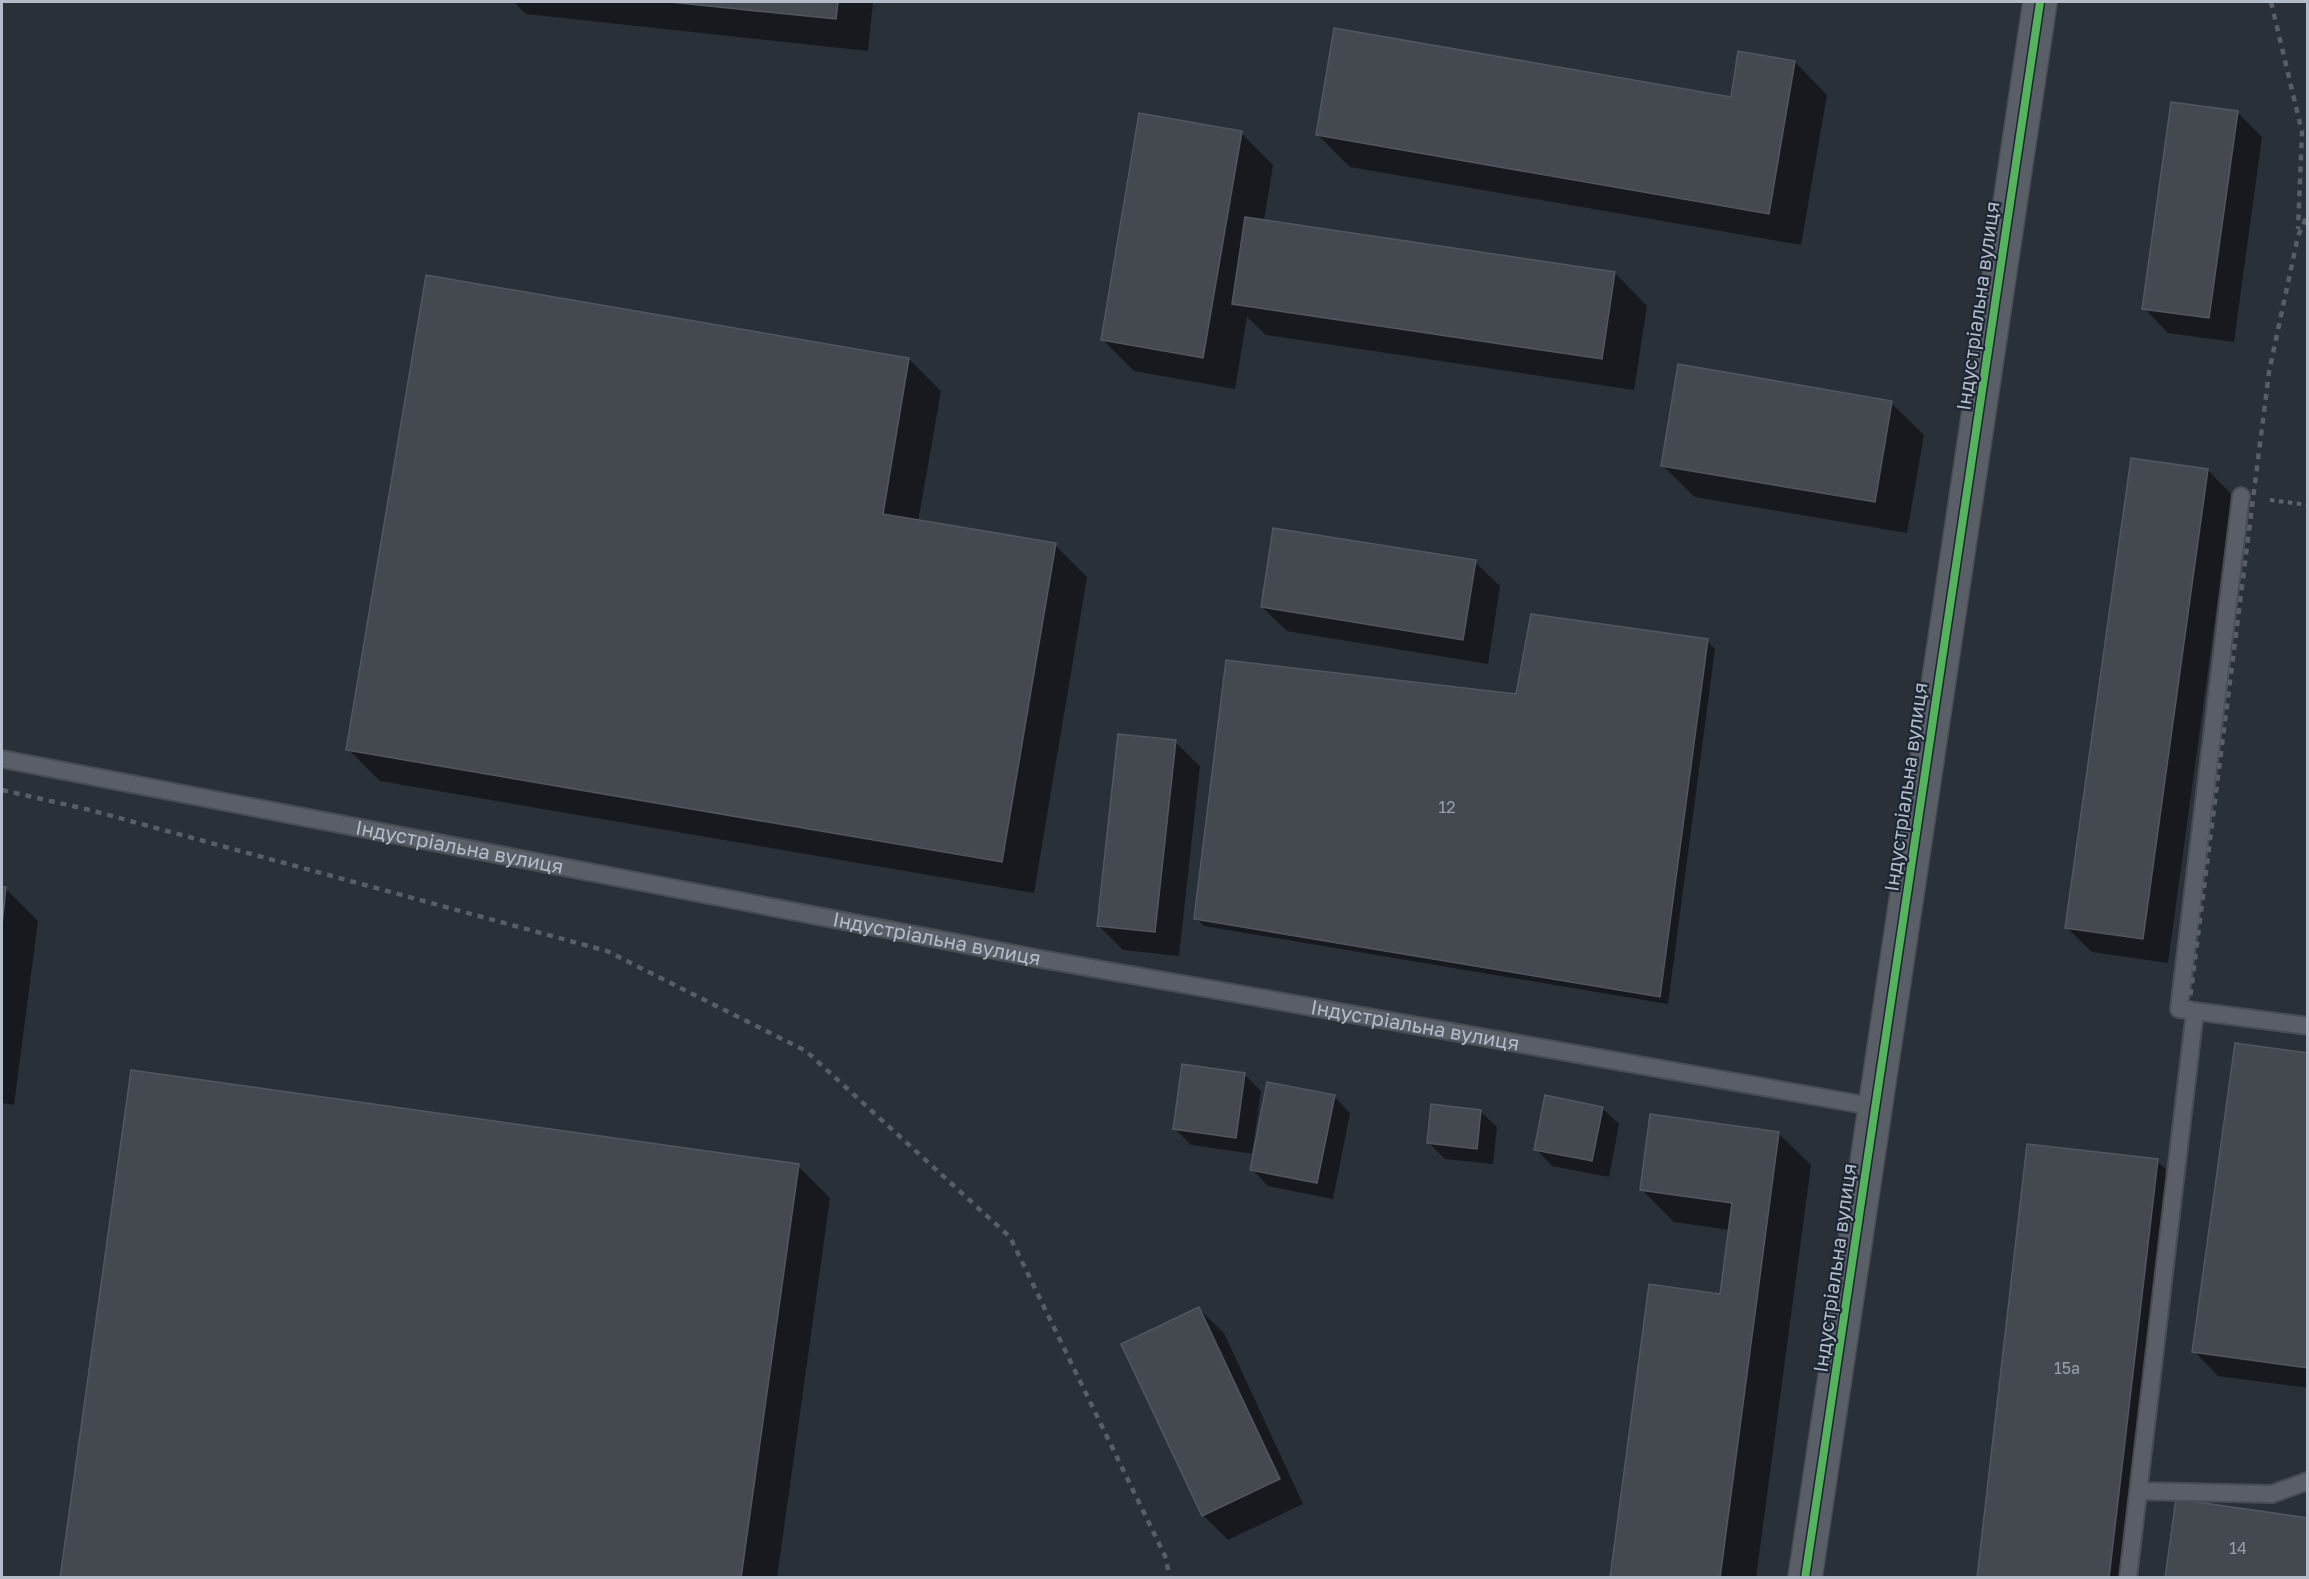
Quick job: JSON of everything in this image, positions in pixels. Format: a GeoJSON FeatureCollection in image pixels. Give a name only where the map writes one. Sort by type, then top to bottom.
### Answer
{"type":"FeatureCollection","features":[{"type":"Feature","properties":{"kind":"street","name":"Індустріальна вулиця"},"geometry":{"type":"LineString","coordinates":[[1805,1578],[2040,2]]}},
{"type":"Feature","properties":{"kind":"lane"},"geometry":{"type":"LineString","coordinates":[[2241,496],[2179,1009],[2307,1026]]}},
{"type":"Feature","properties":{"kind":"lane","name":"Індустріальна вулиця"},"geometry":{"type":"LineString","coordinates":[[2,759],[1041,959],[1875,1107]]}},
{"type":"Feature","properties":{"kind":"lane"},"geometry":{"type":"LineString","coordinates":[[2128,1578],[2195,1011]]}},
{"type":"Feature","properties":{"kind":"lane"},"geometry":{"type":"LineString","coordinates":[[2139,1491],[2272,1494],[2307,1481]]}},
{"type":"Feature","properties":{"kind":"path"},"geometry":{"type":"LineString","coordinates":[[2241,496],[2307,505]]}},
{"type":"Feature","properties":{"kind":"building"},"geometry":{"type":"Polygon","coordinates":[[[670,2],[838,2],[836,19],[670,2]]]}},
{"type":"Feature","properties":{"kind":"building"},"geometry":{"type":"Polygon","coordinates":[[[1334,28],[1731,97],[1738,51],[1795,61],[1769,214],[1316,135],[1334,28]]]}},
{"type":"Feature","properties":{"kind":"building"},"geometry":{"type":"Polygon","coordinates":[[[2171,102],[2238,111],[2209,318],[2142,309],[2171,102]]]}},
{"type":"Feature","properties":{"kind":"building"},"geometry":{"type":"Polygon","coordinates":[[[1139,113],[1242,131],[1203,358],[1101,340],[1139,113]]]}},
{"type":"Feature","properties":{"kind":"building"},"geometry":{"type":"Polygon","coordinates":[[[1245,217],[1615,272],[1602,359],[1232,304],[1245,217]]]}},
{"type":"Feature","properties":{"kind":"building"},"geometry":{"type":"Polygon","coordinates":[[[426,275],[909,358],[883,514],[1056,543],[1002,862],[346,750],[426,275]]]}},
{"type":"Feature","properties":{"kind":"building"},"geometry":{"type":"Polygon","coordinates":[[[1678,364],[1892,401],[1875,502],[1661,466],[1678,364]]]}},
{"type":"Feature","properties":{"kind":"building"},"geometry":{"type":"Polygon","coordinates":[[[2131,458],[2208,469],[2143,939],[2065,928],[2131,458]]]}},
{"type":"Feature","properties":{"kind":"building"},"geometry":{"type":"Polygon","coordinates":[[[1273,528],[1476,560],[1463,640],[1261,607],[1273,528]]]}},
{"type":"Feature","properties":{"kind":"building"},"geometry":{"type":"Polygon","coordinates":[[[1531,614],[1708,639],[1660,997],[1194,919],[1226,660],[1516,694],[1531,614]]]}},
{"type":"Feature","properties":{"kind":"building"},"geometry":{"type":"Polygon","coordinates":[[[1118,734],[1176,740],[1155,932],[1097,926],[1118,734]]]}},
{"type":"Feature","properties":{"kind":"building"},"geometry":{"type":"Polygon","coordinates":[[[2,887],[6,887],[2,926],[2,887]]]}},
{"type":"Feature","properties":{"kind":"building"},"geometry":{"type":"Polygon","coordinates":[[[2235,1043],[2308,1053],[2308,1368],[2192,1352],[2235,1043]]]}},
{"type":"Feature","properties":{"kind":"building"},"geometry":{"type":"Polygon","coordinates":[[[1182,1064],[1245,1073],[1236,1138],[1173,1129],[1182,1064]]]}},
{"type":"Feature","properties":{"kind":"building"},"geometry":{"type":"Polygon","coordinates":[[[131,1070],[799,1164],[741,1578],[60,1578],[131,1070]]]}},
{"type":"Feature","properties":{"kind":"building"},"geometry":{"type":"Polygon","coordinates":[[[1267,1082],[1335,1095],[1317,1183],[1250,1170],[1267,1082]]]}},
{"type":"Feature","properties":{"kind":"building"},"geometry":{"type":"Polygon","coordinates":[[[1545,1095],[1603,1107],[1592,1161],[1534,1150],[1545,1095]]]}},
{"type":"Feature","properties":{"kind":"building"},"geometry":{"type":"Polygon","coordinates":[[[1431,1104],[1481,1110],[1477,1149],[1427,1143],[1431,1104]]]}},
{"type":"Feature","properties":{"kind":"building"},"geometry":{"type":"Polygon","coordinates":[[[1650,1114],[1779,1132],[1720,1578],[1610,1578],[1649,1284],[1720,1294],[1732,1203],[1640,1190],[1650,1114]]]}},
{"type":"Feature","properties":{"kind":"building"},"geometry":{"type":"Polygon","coordinates":[[[2027,1144],[2158,1159],[2109,1578],[1977,1578],[2027,1144]]]}},
{"type":"Feature","properties":{"kind":"building"},"geometry":{"type":"Polygon","coordinates":[[[1199,1307],[1280,1479],[1202,1516],[1121,1344],[1199,1307]]]}},
{"type":"Feature","properties":{"kind":"building"},"geometry":{"type":"Polygon","coordinates":[[[2176,1499],[2308,1518],[2308,1578],[2165,1578],[2176,1499]]]}},
{"type":"Feature","properties":{"kind":"railway"},"geometry":{"type":"LineString","coordinates":[[2271,2],[2302,132],[2298,229]]}},
{"type":"Feature","properties":{"kind":"railway"},"geometry":{"type":"LineString","coordinates":[[2189,1007],[2269,372],[2298,236],[2308,214]]}},
{"type":"Feature","properties":{"kind":"railway"},"geometry":{"type":"LineString","coordinates":[[2,790],[90,810],[607,951],[806,1051],[1010,1237],[1165,1556],[1170,1578]]}},
{"type":"Feature","properties":{"kind":"cycle path"},"geometry":{"type":"LineString","coordinates":[[1805,1578],[2040,2]]}}]}
